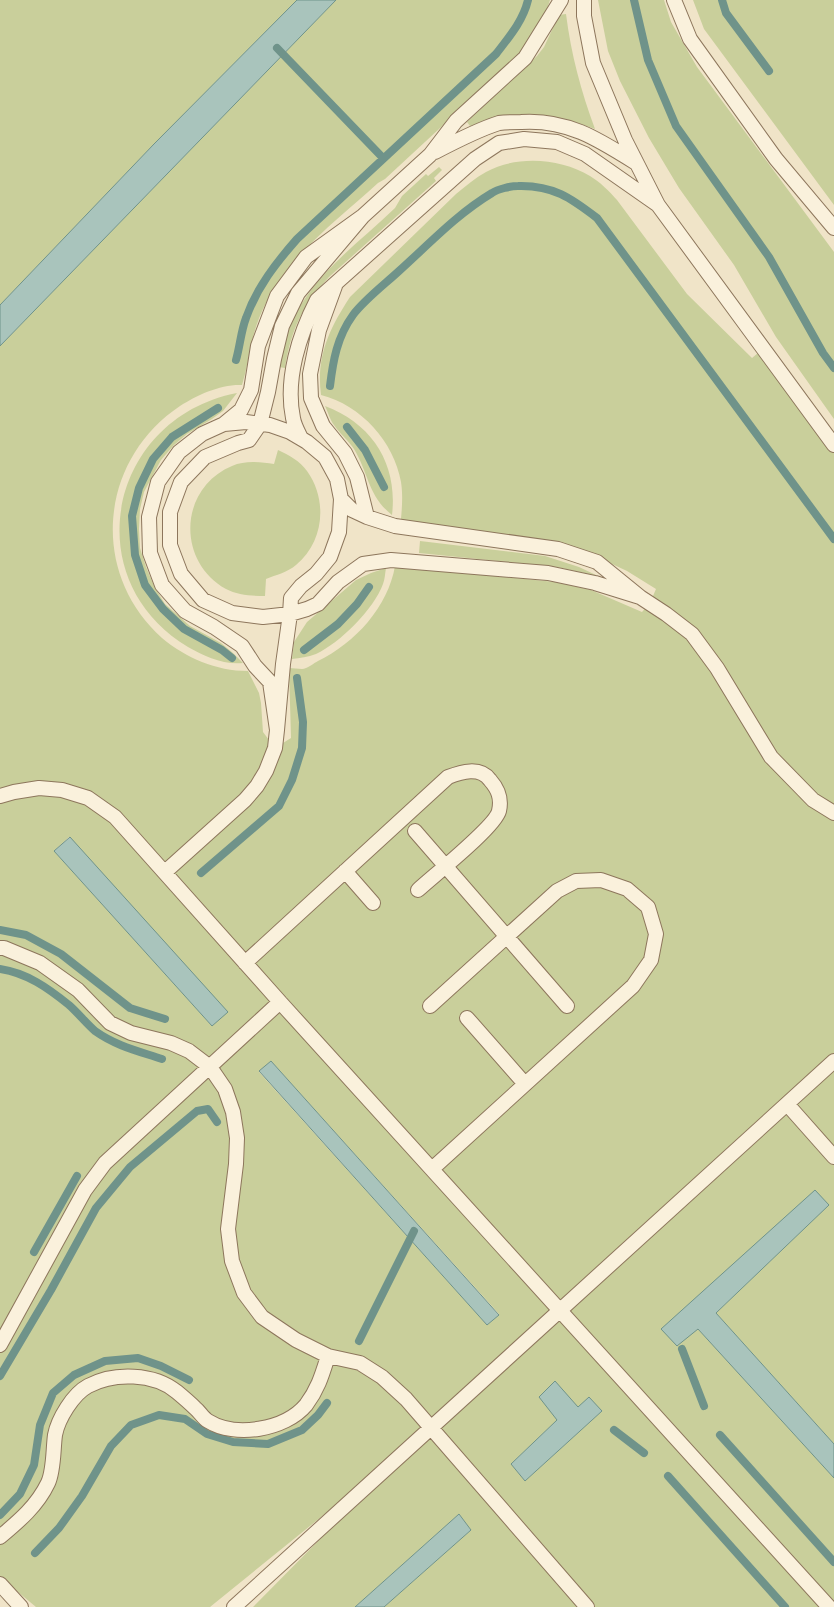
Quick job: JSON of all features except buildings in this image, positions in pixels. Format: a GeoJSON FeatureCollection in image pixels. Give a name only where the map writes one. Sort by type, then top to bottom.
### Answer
{"type":"FeatureCollection","features":[{"type":"Feature","properties":{"kind":"lane"},"geometry":{"type":"LineString","coordinates":[[277,730],[270,682],[255,666],[242,646],[214,627],[185,611],[162,585],[150,553],[149,517],[158,482],[179,452],[202,434],[224,424],[241,410],[251,390],[258,346],[277,296],[306,258],[363,216],[430,155],[456,121],[525,58],[561,0]]}},
{"type":"Feature","properties":{"kind":"lane"},"geometry":{"type":"LineString","coordinates":[[584,0],[584,16],[593,63],[624,140],[658,205],[834,445]]}},
{"type":"Feature","properties":{"kind":"lane"},"geometry":{"type":"LineString","coordinates":[[674,0],[690,39],[776,159],[834,228]]}},
{"type":"Feature","properties":{"kind":"lane"},"geometry":{"type":"LineString","coordinates":[[430,155],[471,134],[500,123],[535,121],[567,126],[599,140],[636,163]]}},
{"type":"Feature","properties":{"kind":"lane"},"geometry":{"type":"LineString","coordinates":[[301,438],[293,419],[291,395],[295,359],[308,319],[317,300],[475,159],[499,144],[524,139],[557,142],[585,154],[658,205]]}},
{"type":"Feature","properties":{"kind":"lane"},"geometry":{"type":"LineString","coordinates":[[363,216],[298,293],[282,326],[260,424],[249,440],[238,442],[205,457],[181,482],[170,512],[170,545],[181,574],[203,600],[232,613],[263,617],[290,614],[307,609],[318,604],[338,582],[363,564],[391,560],[540,572],[595,582],[640,597]]}},
{"type":"Feature","properties":{"kind":"lane"},"geometry":{"type":"LineString","coordinates":[[337,282],[319,330],[310,374],[311,398],[323,426],[345,453],[357,477],[366,517]]}},
{"type":"Feature","properties":{"kind":"lane"},"geometry":{"type":"LineString","coordinates":[[165,872],[245,800],[257,786],[266,771],[275,748],[291,598],[301,586],[316,574],[330,557],[339,532],[341,499],[337,479],[325,457],[308,442],[290,432],[270,425],[246,422],[224,424]]}},
{"type":"Feature","properties":{"kind":"lane"},"geometry":{"type":"LineString","coordinates":[[341,499],[352,510],[366,517],[395,526],[558,549],[597,562],[640,597],[666,614],[692,634],[717,668],[771,757],[813,800],[834,813]]}},
{"type":"Feature","properties":{"kind":"lane"},"geometry":{"type":"LineString","coordinates":[[245,963],[448,776],[468,770],[487,776],[499,790],[499,811],[488,827],[418,890]]}},
{"type":"Feature","properties":{"kind":"lane"},"geometry":{"type":"LineString","coordinates":[[0,796],[39,788],[62,790],[88,798],[115,817],[280,1002],[829,1607]]}},
{"type":"Feature","properties":{"kind":"lane"},"geometry":{"type":"LineString","coordinates":[[415,831],[567,1006]]}},
{"type":"Feature","properties":{"kind":"lane"},"geometry":{"type":"LineString","coordinates":[[345,871],[373,903]]}},
{"type":"Feature","properties":{"kind":"lane"},"geometry":{"type":"LineString","coordinates":[[430,1006],[558,891],[576,881],[601,880],[627,889],[648,907],[656,934],[651,960],[633,986],[432,1169]]}},
{"type":"Feature","properties":{"kind":"lane"},"geometry":{"type":"LineString","coordinates":[[0,948],[4,948],[40,963],[78,990],[110,1023],[131,1033],[171,1043],[190,1051],[210,1067],[225,1089],[234,1119],[237,1138],[236,1164],[228,1229],[232,1261],[244,1293],[262,1317],[296,1340],[328,1356],[360,1362],[382,1377],[406,1399],[586,1607]]}},
{"type":"Feature","properties":{"kind":"lane"},"geometry":{"type":"LineString","coordinates":[[0,1345],[85,1190],[105,1163],[280,1002]]}},
{"type":"Feature","properties":{"kind":"lane"},"geometry":{"type":"LineString","coordinates":[[468,1018],[525,1084]]}},
{"type":"Feature","properties":{"kind":"lane"},"geometry":{"type":"LineString","coordinates":[[234,1607],[834,1061]]}},
{"type":"Feature","properties":{"kind":"lane"},"geometry":{"type":"LineString","coordinates":[[787,1104],[834,1157]]}},
{"type":"Feature","properties":{"kind":"lane"},"geometry":{"type":"LineString","coordinates":[[0,1537],[23,1517],[40,1498],[49,1481],[55,1434],[63,1414],[72,1400],[87,1386],[109,1379],[140,1377],[155,1380],[176,1391],[208,1421],[227,1429],[253,1430],[283,1422],[305,1406],[319,1386],[328,1356]]}},
{"type":"Feature","properties":{"kind":"lane"},"geometry":{"type":"LineString","coordinates":[[0,1584],[21,1607]]}},
{"type":"Feature","properties":{"kind":"green space"},"geometry":{"type":"Polygon","coordinates":[[[0,0],[297,0],[154,144],[0,305],[0,0]]]}},
{"type":"Feature","properties":{"kind":"green space"},"geometry":{"type":"Polygon","coordinates":[[[336,0],[550,0],[545,15],[520,54],[385,179],[378,183],[316,238],[288,269],[276,285],[259,318],[242,385],[218,388],[194,398],[180,406],[153,429],[133,456],[119,486],[113,518],[114,550],[123,582],[138,612],[162,638],[181,652],[202,662],[224,669],[248,671],[259,693],[263,732],[275,748],[291,738],[289,668],[304,669],[308,667],[332,653],[357,634],[368,622],[385,596],[395,566],[555,582],[591,590],[642,612],[650,603],[656,589],[627,571],[597,557],[405,522],[401,519],[402,492],[397,467],[383,440],[362,416],[336,400],[321,395],[320,368],[322,356],[330,332],[350,297],[456,194],[474,179],[486,172],[511,163],[538,161],[565,165],[590,176],[608,190],[687,294],[752,358],[764,348],[834,445],[834,1444],[716,1313],[829,1205],[698,1329],[834,1478],[834,1607],[384,1607],[471,1530],[459,1514],[355,1607],[253,1607],[426,1432],[210,1607],[36,1607],[0,1577],[0,346],[336,0]],[[69,837],[54,851],[212,1026],[227,1012],[69,837]],[[271,1061],[259,1072],[487,1325],[499,1314],[271,1061]],[[578,1407],[557,1420],[511,1464],[525,1481],[602,1411],[578,1407]]]}},
{"type":"Feature","properties":{"kind":"green space"},"geometry":{"type":"Polygon","coordinates":[[[598,0],[664,0],[671,22],[697,67],[834,252],[834,419],[776,337],[734,265],[679,188],[649,138],[620,81],[608,51],[598,0]]]}},
{"type":"Feature","properties":{"kind":"green space"},"geometry":{"type":"Polygon","coordinates":[[[693,0],[834,0],[834,205],[704,29],[693,0]]]}},
{"type":"Feature","properties":{"kind":"green space"},"geometry":{"type":"Polygon","coordinates":[[[566,14],[577,72],[595,129],[569,120],[536,115],[470,126],[467,122],[537,56],[544,47],[559,15],[566,14]]]}},
{"type":"Feature","properties":{"kind":"green space"},"geometry":{"type":"Polygon","coordinates":[[[439,167],[442,170],[434,178],[436,181],[329,277],[312,298],[294,330],[285,368],[279,367],[284,343],[289,329],[298,310],[321,278],[335,263],[395,208],[402,196],[426,174],[428,176],[439,167]]]}},
{"type":"Feature","properties":{"kind":"green space"},"geometry":{"type":"Polygon","coordinates":[[[237,393],[223,411],[187,434],[174,445],[161,460],[144,492],[140,509],[139,529],[140,548],[146,567],[155,588],[165,604],[190,626],[221,643],[243,663],[228,663],[201,654],[188,647],[152,618],[130,582],[120,543],[122,504],[135,466],[159,434],[194,408],[237,393]]]}},
{"type":"Feature","properties":{"kind":"green space"},"geometry":{"type":"Polygon","coordinates":[[[325,406],[342,414],[357,424],[369,435],[379,448],[391,479],[393,497],[392,515],[384,508],[373,492],[354,449],[333,423],[325,406]]]}},
{"type":"Feature","properties":{"kind":"green space"},"geometry":{"type":"Polygon","coordinates":[[[278,450],[298,461],[314,482],[320,507],[320,520],[317,533],[305,556],[296,565],[286,571],[266,579],[265,596],[235,593],[226,589],[210,577],[198,561],[192,544],[190,525],[194,507],[202,491],[214,476],[232,466],[242,463],[258,462],[274,464],[278,450]]]}},
{"type":"Feature","properties":{"kind":"green space"},"geometry":{"type":"Polygon","coordinates":[[[420,541],[545,556],[579,567],[598,576],[557,567],[419,553],[420,541]]]}},
{"type":"Feature","properties":{"kind":"green space"},"geometry":{"type":"Polygon","coordinates":[[[386,568],[384,582],[379,594],[364,614],[345,634],[316,654],[292,659],[294,642],[307,622],[356,580],[386,568]]]}},
{"type":"Feature","properties":{"kind":"water"},"geometry":{"type":"Polygon","coordinates":[[[297,0],[336,0],[0,346],[0,305],[154,144],[297,0]]]}},
{"type":"Feature","properties":{"kind":"water"},"geometry":{"type":"Polygon","coordinates":[[[70,837],[228,1012],[212,1026],[54,851],[70,837]]]}},
{"type":"Feature","properties":{"kind":"water"},"geometry":{"type":"Polygon","coordinates":[[[271,1061],[499,1315],[487,1325],[259,1071],[271,1061]]]}},
{"type":"Feature","properties":{"kind":"water"},"geometry":{"type":"Polygon","coordinates":[[[815,1190],[829,1205],[716,1313],[834,1444],[834,1478],[698,1329],[677,1346],[661,1329],[815,1190]]]}},
{"type":"Feature","properties":{"kind":"water"},"geometry":{"type":"Polygon","coordinates":[[[555,1381],[578,1407],[589,1397],[602,1411],[525,1481],[511,1464],[557,1420],[539,1397],[555,1381]]]}},
{"type":"Feature","properties":{"kind":"water"},"geometry":{"type":"Polygon","coordinates":[[[459,1514],[471,1530],[384,1607],[355,1607],[459,1514]]]}},
{"type":"Feature","properties":{"kind":"waterway"},"geometry":{"type":"LineString","coordinates":[[236,360],[243,328],[250,307],[261,286],[282,257],[297,239],[496,54],[519,22],[528,0]]}},
{"type":"Feature","properties":{"kind":"waterway"},"geometry":{"type":"LineString","coordinates":[[634,0],[648,60],[676,126],[769,257],[823,353],[834,368]]}},
{"type":"Feature","properties":{"kind":"waterway"},"geometry":{"type":"LineString","coordinates":[[722,0],[726,13],[769,71]]}},
{"type":"Feature","properties":{"kind":"waterway"},"geometry":{"type":"LineString","coordinates":[[277,48],[383,158]]}},
{"type":"Feature","properties":{"kind":"waterway"},"geometry":{"type":"LineString","coordinates":[[330,386],[334,358],[339,341],[353,315],[369,298],[444,230],[479,201],[498,190],[518,186],[530,186],[552,190],[579,204],[597,218],[834,539]]}},
{"type":"Feature","properties":{"kind":"waterway"},"geometry":{"type":"LineString","coordinates":[[218,408],[172,437],[153,459],[139,488],[132,516],[135,555],[145,585],[163,609],[184,629],[222,650],[232,658]]}},
{"type":"Feature","properties":{"kind":"waterway"},"geometry":{"type":"LineString","coordinates":[[347,427],[365,450],[384,487]]}},
{"type":"Feature","properties":{"kind":"waterway"},"geometry":{"type":"LineString","coordinates":[[304,650],[338,624],[357,604],[369,587]]}},
{"type":"Feature","properties":{"kind":"waterway"},"geometry":{"type":"LineString","coordinates":[[201,873],[279,806],[292,780],[302,748],[303,722],[297,678]]}},
{"type":"Feature","properties":{"kind":"waterway"},"geometry":{"type":"LineString","coordinates":[[0,930],[26,935],[61,954],[130,1008],[165,1019]]}},
{"type":"Feature","properties":{"kind":"waterway"},"geometry":{"type":"LineString","coordinates":[[0,969],[19,974],[45,987],[69,1005],[95,1031],[111,1041],[127,1048],[162,1059]]}},
{"type":"Feature","properties":{"kind":"waterway"},"geometry":{"type":"LineString","coordinates":[[0,1376],[51,1290],[96,1208],[130,1167],[197,1111],[208,1109],[217,1122]]}},
{"type":"Feature","properties":{"kind":"waterway"},"geometry":{"type":"LineString","coordinates":[[34,1252],[77,1176]]}},
{"type":"Feature","properties":{"kind":"waterway"},"geometry":{"type":"LineString","coordinates":[[359,1341],[414,1231]]}},
{"type":"Feature","properties":{"kind":"waterway"},"geometry":{"type":"LineString","coordinates":[[682,1349],[704,1406]]}},
{"type":"Feature","properties":{"kind":"waterway"},"geometry":{"type":"LineString","coordinates":[[0,1515],[20,1494],[34,1465],[40,1425],[53,1393],[74,1375],[105,1361],[138,1358],[161,1366],[189,1380]]}},
{"type":"Feature","properties":{"kind":"waterway"},"geometry":{"type":"LineString","coordinates":[[35,1553],[59,1528],[82,1496],[111,1446],[131,1425],[159,1415],[185,1419],[207,1434],[233,1442],[268,1444],[302,1430],[318,1415],[327,1403]]}},
{"type":"Feature","properties":{"kind":"waterway"},"geometry":{"type":"LineString","coordinates":[[614,1430],[644,1453]]}},
{"type":"Feature","properties":{"kind":"waterway"},"geometry":{"type":"LineString","coordinates":[[720,1435],[834,1562]]}},
{"type":"Feature","properties":{"kind":"waterway"},"geometry":{"type":"LineString","coordinates":[[668,1476],[785,1607]]}}]}
